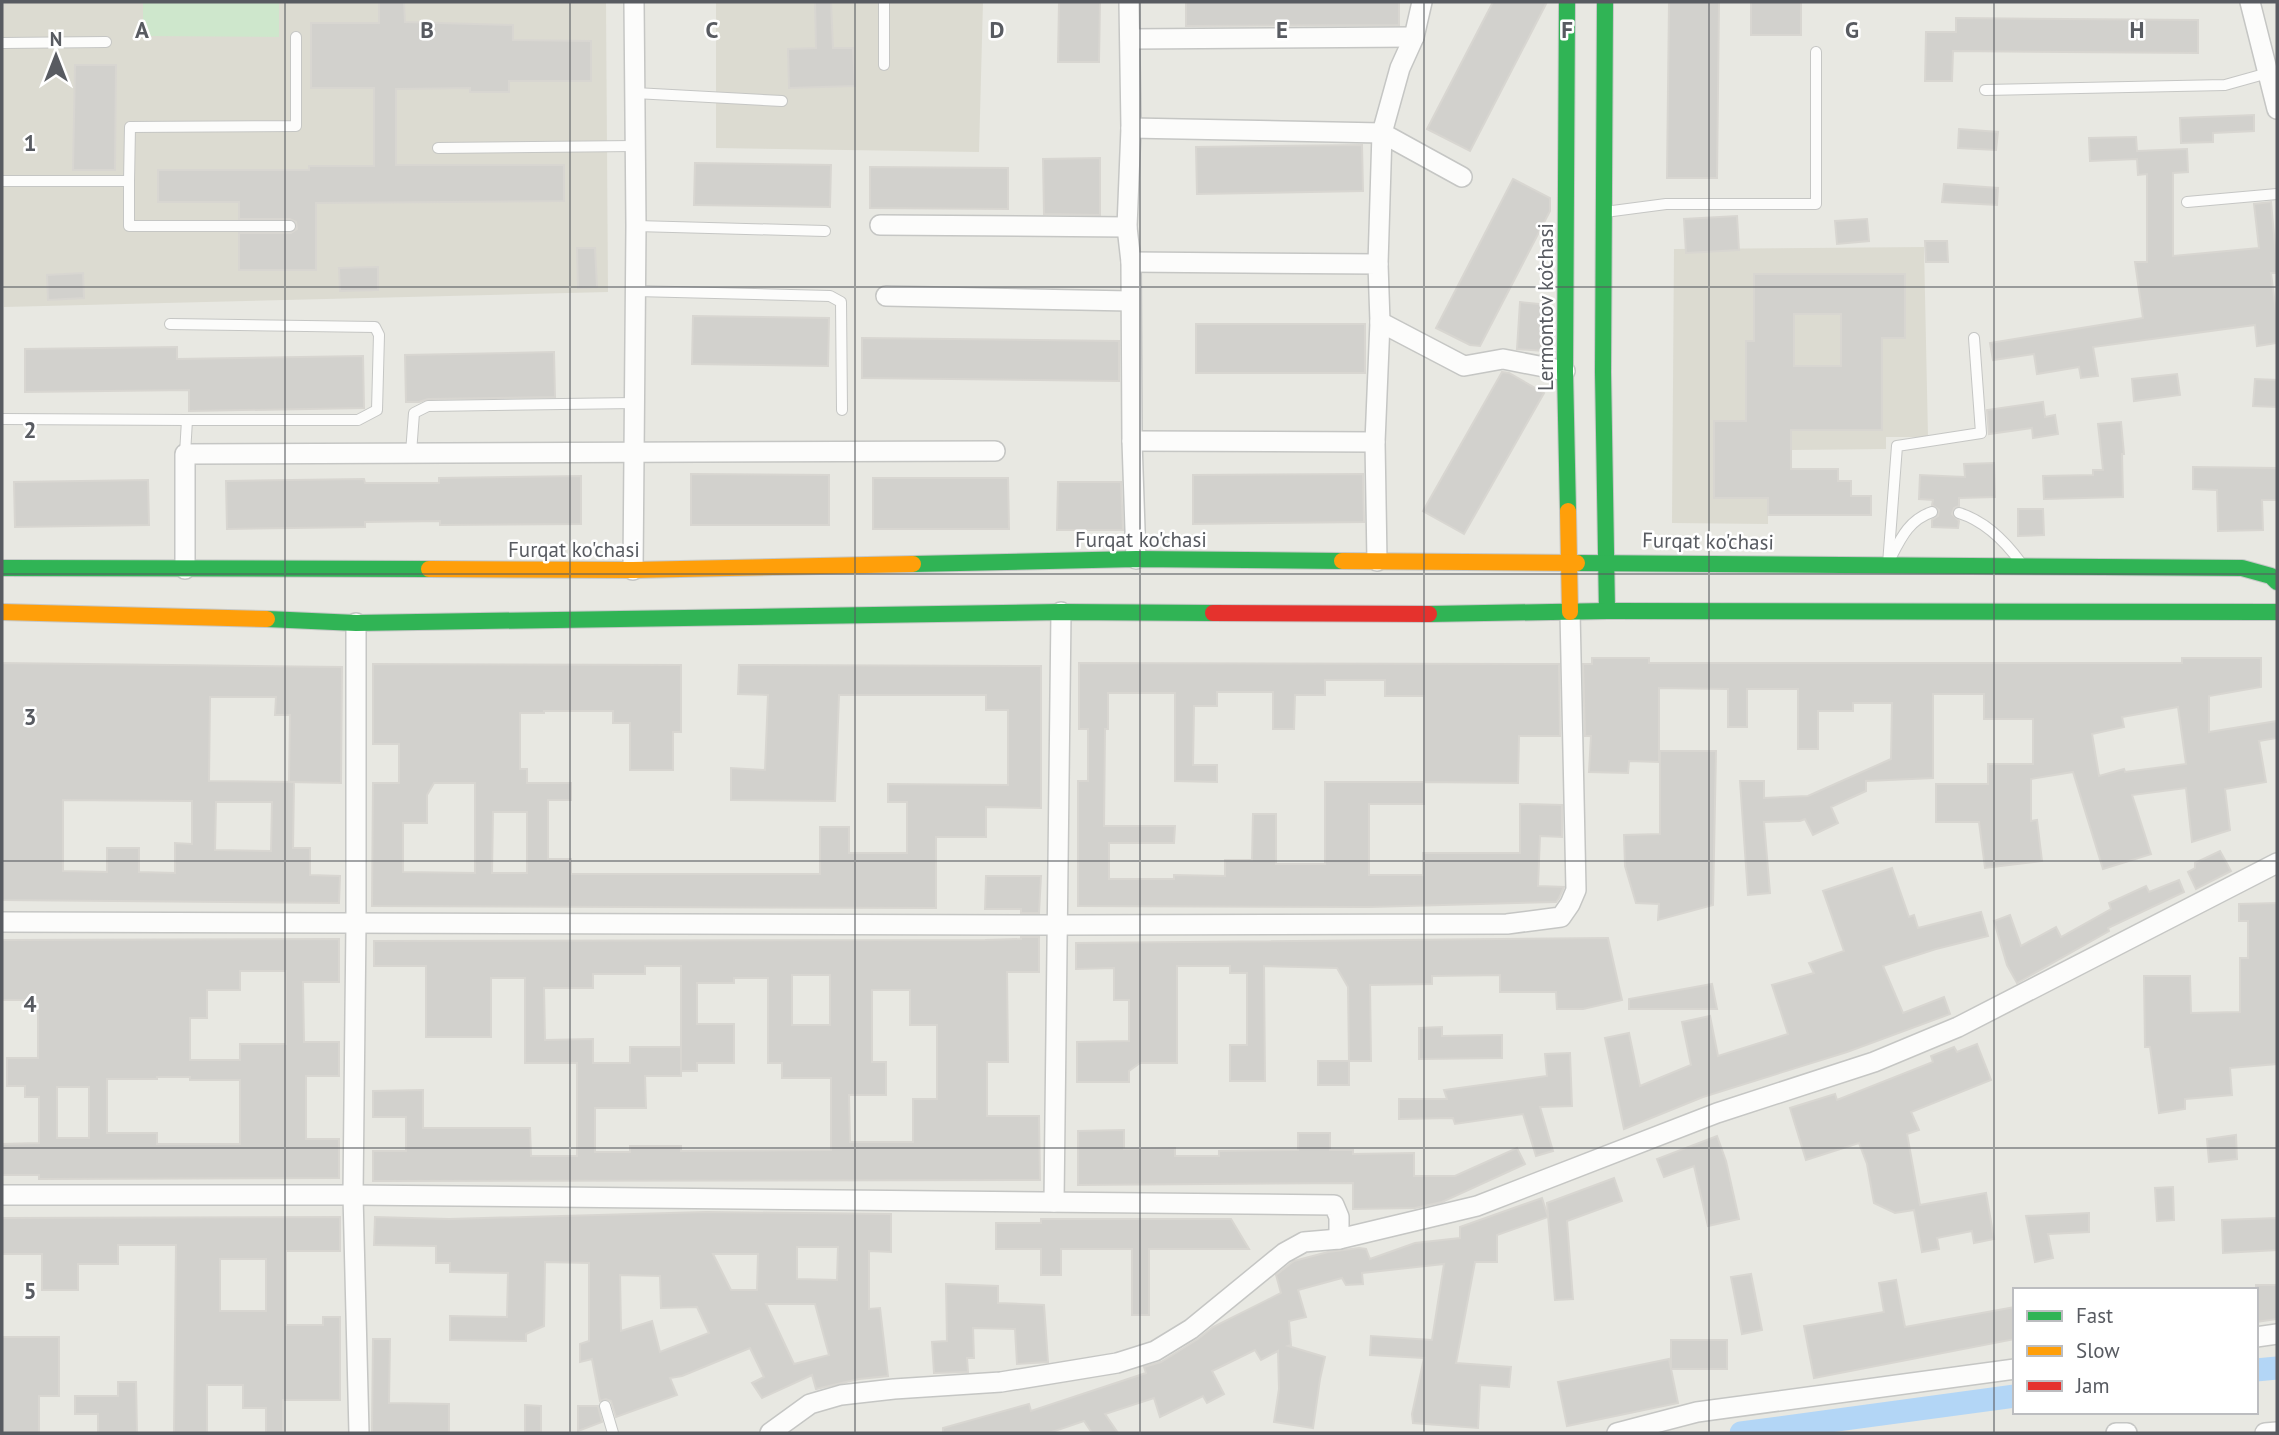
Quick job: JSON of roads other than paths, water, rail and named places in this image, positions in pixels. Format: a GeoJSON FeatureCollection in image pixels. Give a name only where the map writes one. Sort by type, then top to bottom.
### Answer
{"type":"FeatureCollection","features":[{"type":"Feature","properties":{"kind":"main road","name":"Lermontov ko’chasi"},"geometry":{"type":"LineString","coordinates":[[1567,2],[1565,371],[1570,612]]}},
{"type":"Feature","properties":{"kind":"main road"},"geometry":{"type":"LineString","coordinates":[[1605,2],[1603,372],[1607,611]]}},
{"type":"Feature","properties":{"kind":"main road","name":"Furqat ko'chasi"},"geometry":{"type":"LineString","coordinates":[[2,568],[633,570],[1136,559],[1606,561],[2242,568],[2271,576],[2277,582]]}},
{"type":"Feature","properties":{"kind":"main road"},"geometry":{"type":"LineString","coordinates":[[2,612],[186,615],[356,623],[1061,612],[1388,615],[1607,611],[2277,612]]}},
{"type":"Feature","properties":{"kind":"street"},"geometry":{"type":"LineString","coordinates":[[633,570],[636,291],[634,2]]}},
{"type":"Feature","properties":{"kind":"street"},"geometry":{"type":"LineString","coordinates":[[1129,2],[1131,128],[1127,227],[1131,262],[1136,559]]}},
{"type":"Feature","properties":{"kind":"street"},"geometry":{"type":"LineString","coordinates":[[1377,561],[1375,442],[1380,322],[1378,264],[1382,133],[1400,68],[1414,37],[1422,2]]}},
{"type":"Feature","properties":{"kind":"street"},"geometry":{"type":"LineString","coordinates":[[2250,2],[2277,109]]}},
{"type":"Feature","properties":{"kind":"street"},"geometry":{"type":"LineString","coordinates":[[1130,39],[1414,37]]}},
{"type":"Feature","properties":{"kind":"street"},"geometry":{"type":"LineString","coordinates":[[1131,128],[1382,133],[1462,177]]}},
{"type":"Feature","properties":{"kind":"street"},"geometry":{"type":"LineString","coordinates":[[880,225],[1127,227]]}},
{"type":"Feature","properties":{"kind":"street"},"geometry":{"type":"LineString","coordinates":[[1131,262],[1378,264]]}},
{"type":"Feature","properties":{"kind":"street"},"geometry":{"type":"LineString","coordinates":[[886,296],[1130,301]]}},
{"type":"Feature","properties":{"kind":"street"},"geometry":{"type":"LineString","coordinates":[[1380,322],[1464,366],[1503,359],[1565,371]]}},
{"type":"Feature","properties":{"kind":"street"},"geometry":{"type":"LineString","coordinates":[[1132,441],[1375,442]]}},
{"type":"Feature","properties":{"kind":"street"},"geometry":{"type":"LineString","coordinates":[[185,569],[185,454],[995,450]]}},
{"type":"Feature","properties":{"kind":"street"},"geometry":{"type":"LineString","coordinates":[[1054,1202],[1061,612]]}},
{"type":"Feature","properties":{"kind":"street"},"geometry":{"type":"LineString","coordinates":[[2,922],[1507,924],[1561,917],[1576,890],[1570,612]]}},
{"type":"Feature","properties":{"kind":"street"},"geometry":{"type":"LineString","coordinates":[[356,623],[353,1195],[359,1433]]}},
{"type":"Feature","properties":{"kind":"street"},"geometry":{"type":"LineString","coordinates":[[770,1433],[810,1404],[841,1395],[1001,1382],[1117,1363],[1155,1351],[1191,1329],[1284,1253],[1304,1242],[1339,1239],[1477,1206],[1717,1113],[1874,1062],[1958,1027],[2277,863]]}},
{"type":"Feature","properties":{"kind":"street"},"geometry":{"type":"LineString","coordinates":[[2,1195],[353,1195],[1334,1205],[1339,1217],[1339,1239]]}},
{"type":"Feature","properties":{"kind":"street"},"geometry":{"type":"LineString","coordinates":[[2258,1337],[2277,1334]]}},
{"type":"Feature","properties":{"kind":"street"},"geometry":{"type":"LineString","coordinates":[[1617,1433],[1697,1412],[2013,1369]]}},
{"type":"Feature","properties":{"kind":"street"},"geometry":{"type":"LineString","coordinates":[[2265,1433],[2277,1432]]}},
{"type":"Feature","properties":{"kind":"street"},"geometry":{"type":"LineString","coordinates":[[2116,1433],[2127,1433]]}},
{"type":"Feature","properties":{"kind":"lane"},"geometry":{"type":"LineString","coordinates":[[884,2],[884,65]]}},
{"type":"Feature","properties":{"kind":"lane"},"geometry":{"type":"LineString","coordinates":[[290,226],[129,226],[129,181],[131,127],[296,126],[296,37]]}},
{"type":"Feature","properties":{"kind":"lane"},"geometry":{"type":"LineString","coordinates":[[2,43],[106,42]]}},
{"type":"Feature","properties":{"kind":"lane"},"geometry":{"type":"LineString","coordinates":[[1604,212],[1665,204],[1816,204],[1816,52]]}},
{"type":"Feature","properties":{"kind":"lane"},"geometry":{"type":"LineString","coordinates":[[1985,90],[2225,85],[2269,73]]}},
{"type":"Feature","properties":{"kind":"lane"},"geometry":{"type":"LineString","coordinates":[[635,93],[782,101]]}},
{"type":"Feature","properties":{"kind":"lane"},"geometry":{"type":"LineString","coordinates":[[438,148],[635,146]]}},
{"type":"Feature","properties":{"kind":"lane"},"geometry":{"type":"LineString","coordinates":[[2,181],[129,181]]}},
{"type":"Feature","properties":{"kind":"lane"},"geometry":{"type":"LineString","coordinates":[[2187,202],[2277,194]]}},
{"type":"Feature","properties":{"kind":"lane"},"geometry":{"type":"LineString","coordinates":[[636,226],[825,231]]}},
{"type":"Feature","properties":{"kind":"lane"},"geometry":{"type":"LineString","coordinates":[[636,291],[830,296],[841,302],[842,410]]}},
{"type":"Feature","properties":{"kind":"lane"},"geometry":{"type":"LineString","coordinates":[[2,419],[359,420],[377,410],[379,335],[375,327],[170,324]]}},
{"type":"Feature","properties":{"kind":"lane"},"geometry":{"type":"LineString","coordinates":[[1888,564],[1896,446],[1981,433],[1974,338]]}},
{"type":"Feature","properties":{"kind":"lane"},"geometry":{"type":"LineString","coordinates":[[411,453],[414,413],[428,406],[635,402]]}},
{"type":"Feature","properties":{"kind":"lane"},"geometry":{"type":"LineString","coordinates":[[185,454],[187,420]]}},
{"type":"Feature","properties":{"kind":"lane"},"geometry":{"type":"LineString","coordinates":[[1888,564],[1906,528],[1932,512]]}},
{"type":"Feature","properties":{"kind":"lane"},"geometry":{"type":"LineString","coordinates":[[1959,513],[1968,516],[2007,543],[2023,566]]}},
{"type":"Feature","properties":{"kind":"lane"},"geometry":{"type":"LineString","coordinates":[[605,1406],[613,1433]]}},
{"type":"Feature","properties":{"kind":"waterway"},"geometry":{"type":"LineString","coordinates":[[2258,1370],[2277,1368]]}},
{"type":"Feature","properties":{"kind":"waterway"},"geometry":{"type":"LineString","coordinates":[[1741,1433],[2013,1396]]}}]}
